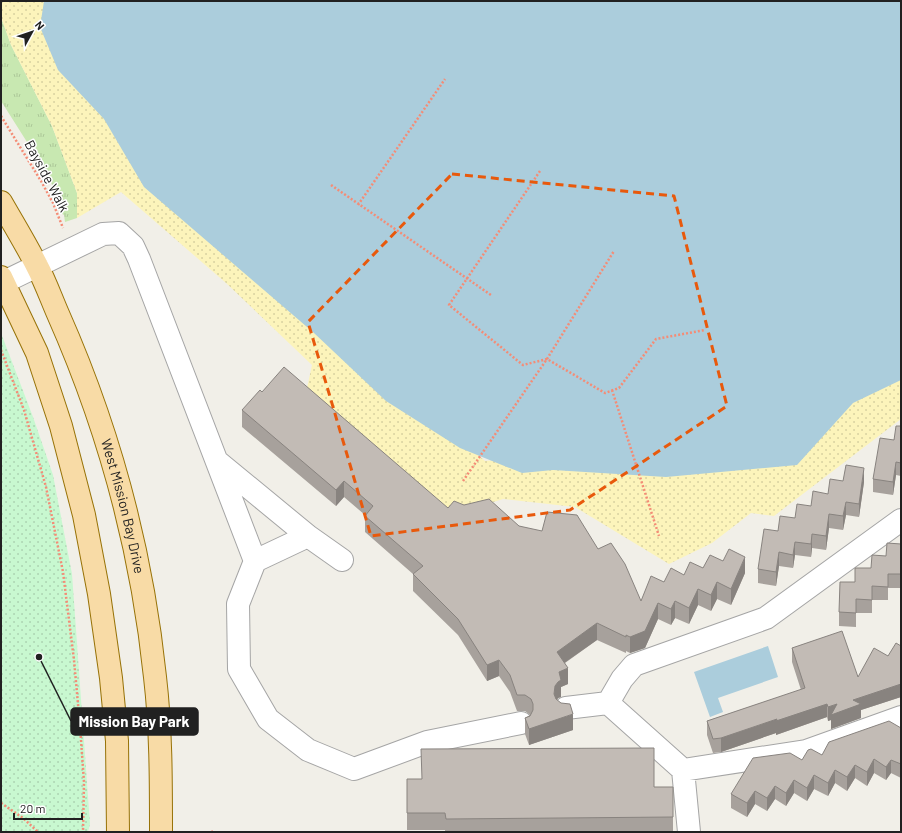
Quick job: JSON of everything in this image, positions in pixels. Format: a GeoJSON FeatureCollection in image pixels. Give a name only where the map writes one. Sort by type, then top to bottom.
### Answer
{"type":"FeatureCollection","features":[{"type":"Feature","properties":{"kind":"main road","name":"West Mission Bay Drive"},"geometry":{"type":"LineString","coordinates":[[1,202],[37,266],[78,358],[115,468],[133,542],[146,613],[155,677],[160,754],[161,832]]}},
{"type":"Feature","properties":{"kind":"main road"},"geometry":{"type":"LineString","coordinates":[[2,280],[37,353],[61,426],[84,515],[99,594],[111,678],[117,741],[118,832]]}},
{"type":"Feature","properties":{"kind":"lane"},"geometry":{"type":"LineString","coordinates":[[2,280],[37,266],[103,234],[119,232],[133,246],[255,561],[238,604],[239,669],[268,719],[308,750],[354,769],[427,742],[521,723]]}},
{"type":"Feature","properties":{"kind":"lane"},"geometry":{"type":"LineString","coordinates":[[217,461],[308,536],[342,560]]}},
{"type":"Feature","properties":{"kind":"lane"},"geometry":{"type":"LineString","coordinates":[[608,703],[622,679],[634,665],[766,618],[901,520]]}},
{"type":"Feature","properties":{"kind":"lane"},"geometry":{"type":"LineString","coordinates":[[255,561],[308,536]]}},
{"type":"Feature","properties":{"kind":"lane"},"geometry":{"type":"LineString","coordinates":[[566,708],[608,703],[684,770],[689,832]]}},
{"type":"Feature","properties":{"kind":"lane"},"geometry":{"type":"LineString","coordinates":[[684,770],[806,751],[901,717]]}},
{"type":"Feature","properties":{"kind":"path"},"geometry":{"type":"LineString","coordinates":[[358,204],[445,79]]}},
{"type":"Feature","properties":{"kind":"path","name":"Bayside Walk"},"geometry":{"type":"LineString","coordinates":[[1,116],[50,197],[72,249]]}},
{"type":"Feature","properties":{"kind":"path"},"geometry":{"type":"LineString","coordinates":[[540,171],[449,304],[524,365],[548,359],[605,392],[618,388],[656,339],[705,330]]}},
{"type":"Feature","properties":{"kind":"path"},"geometry":{"type":"LineString","coordinates":[[331,185],[490,295]]}},
{"type":"Feature","properties":{"kind":"path"},"geometry":{"type":"LineString","coordinates":[[463,481],[548,359],[614,251]]}},
{"type":"Feature","properties":{"kind":"path"},"geometry":{"type":"LineString","coordinates":[[1,350],[24,410],[46,487],[63,572],[74,660],[80,726],[84,782],[83,832]]}},
{"type":"Feature","properties":{"kind":"path"},"geometry":{"type":"LineString","coordinates":[[612,390],[659,536]]}},
{"type":"Feature","properties":{"kind":"path"},"geometry":{"type":"LineString","coordinates":[[1,803],[23,818],[38,832]]}},
{"type":"Feature","properties":{"kind":"highlighted area"},"geometry":{"type":"Polygon","coordinates":[[[452,174],[674,196],[727,406],[570,510],[371,536],[308,322],[452,174]]]}},
{"type":"Feature","properties":{"kind":"green space"},"geometry":{"type":"Polygon","coordinates":[[[1,17],[11,45],[52,126],[77,193],[77,218],[65,222],[64,215],[61,213],[59,200],[46,172],[1,101],[1,17]]]}},
{"type":"Feature","properties":{"kind":"green space"},"geometry":{"type":"Polygon","coordinates":[[[1,333],[53,475],[72,574],[90,824],[88,832],[1,832],[1,333]]]}},
{"type":"Feature","properties":{"kind":"sand"},"geometry":{"type":"Polygon","coordinates":[[[1,1],[108,1],[292,290],[485,461],[656,447],[901,347],[901,419],[774,516],[751,513],[712,543],[669,564],[575,507],[503,499],[455,514],[387,471],[307,388],[312,365],[226,283],[121,192],[77,218],[77,193],[52,126],[11,45],[1,17],[1,1]]]}},
{"type":"Feature","properties":{"kind":"water"},"geometry":{"type":"Polygon","coordinates":[[[44,1],[901,1],[901,380],[853,403],[797,465],[666,477],[553,470],[522,473],[460,448],[386,401],[314,333],[144,187],[104,119],[58,70],[40,27],[44,1]]]}},
{"type":"Feature","properties":{"kind":"water"},"geometry":{"type":"Polygon","coordinates":[[[768,646],[778,677],[718,698],[723,712],[710,717],[694,672],[768,646]]]}},
{"type":"Feature","properties":{"kind":"building"},"geometry":{"type":"Polygon","coordinates":[[[284,367],[448,508],[454,501],[464,505],[489,499],[519,526],[542,531],[547,512],[577,515],[598,549],[611,543],[625,564],[641,601],[651,576],[664,582],[671,568],[684,575],[690,562],[703,568],[710,555],[723,561],[729,549],[745,557],[731,589],[717,582],[711,595],[698,589],[689,608],[675,601],[671,609],[658,603],[645,631],[630,637],[626,635],[626,637],[597,623],[557,652],[568,668],[559,672],[561,680],[555,686],[554,694],[556,699],[561,703],[570,704],[573,714],[529,729],[525,718],[530,716],[533,710],[531,699],[525,695],[517,695],[510,675],[499,660],[487,665],[458,619],[413,574],[423,566],[365,516],[373,506],[344,481],[336,490],[242,410],[260,390],[262,392],[284,367]]]}},
{"type":"Feature","properties":{"kind":"building"},"geometry":{"type":"Polygon","coordinates":[[[896,426],[901,426],[901,463],[896,462],[893,482],[873,479],[880,438],[894,440],[896,426]]]}},
{"type":"Feature","properties":{"kind":"building"},"geometry":{"type":"Polygon","coordinates":[[[846,465],[864,468],[859,504],[846,502],[843,516],[829,514],[826,536],[812,534],[811,544],[795,542],[793,555],[779,552],[776,572],[758,569],[764,529],[778,531],[780,516],[795,518],[797,504],[811,506],[813,491],[828,494],[830,479],[843,481],[846,465]]]}},
{"type":"Feature","properties":{"kind":"building"},"geometry":{"type":"Polygon","coordinates":[[[887,543],[901,544],[901,574],[888,574],[888,587],[872,586],[872,600],[856,599],[856,613],[839,612],[840,582],[855,582],[855,568],[871,568],[872,555],[886,556],[887,543]]]}},
{"type":"Feature","properties":{"kind":"building"},"geometry":{"type":"Polygon","coordinates":[[[842,631],[858,677],[874,648],[888,656],[896,643],[901,646],[901,684],[853,700],[861,704],[831,715],[837,704],[828,707],[827,704],[721,738],[713,739],[707,721],[805,688],[792,648],[842,631]]]}},
{"type":"Feature","properties":{"kind":"building"},"geometry":{"type":"Polygon","coordinates":[[[889,721],[901,728],[901,764],[891,760],[886,767],[874,759],[867,772],[855,765],[847,777],[835,770],[828,783],[814,775],[807,788],[794,780],[786,793],[775,786],[767,798],[755,791],[747,803],[731,794],[753,758],[790,753],[802,760],[808,750],[811,749],[822,755],[829,742],[889,721]]]}},
{"type":"Feature","properties":{"kind":"building"},"geometry":{"type":"Polygon","coordinates":[[[654,748],[654,787],[673,787],[673,817],[446,819],[445,813],[407,813],[407,779],[422,779],[421,749],[654,748]]]}},
{"type":"Feature","properties":{"kind":"place","name":"Mission Bay Park"},"geometry":{"type":"Point","coordinates":[39,657]}}]}
